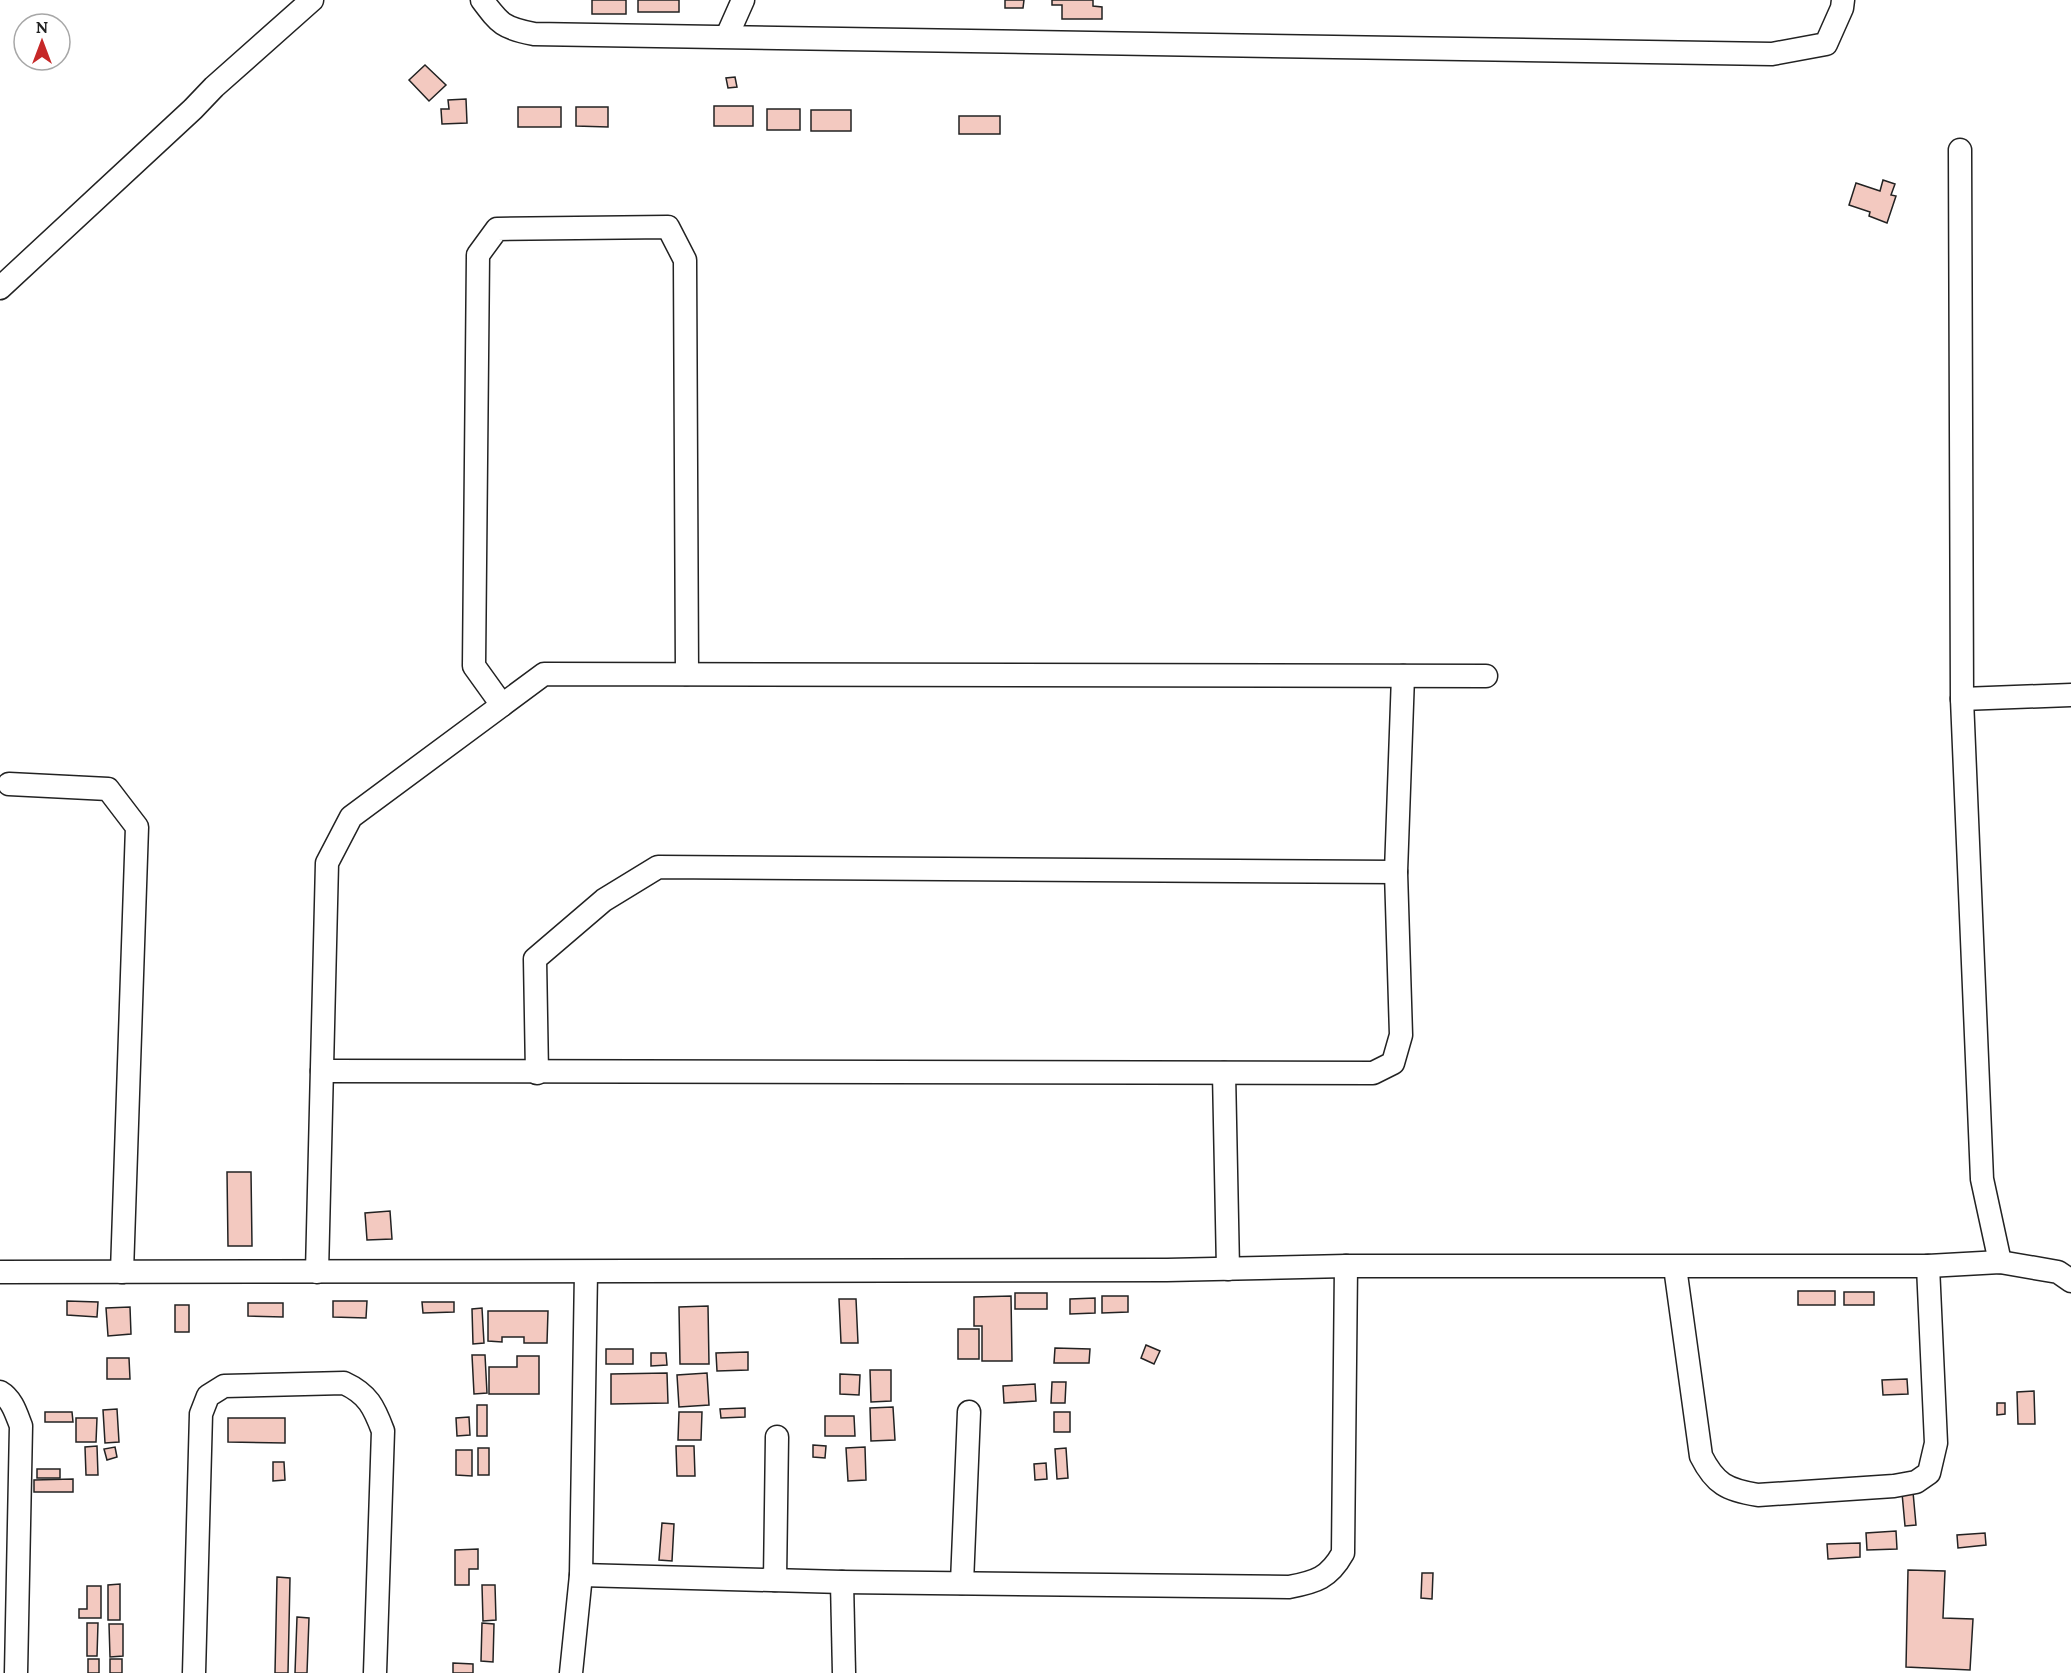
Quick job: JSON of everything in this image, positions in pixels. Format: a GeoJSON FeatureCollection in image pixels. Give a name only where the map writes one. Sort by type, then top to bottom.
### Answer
{"type":"FeatureCollection","features":[{"type":"Feature","properties":{"kind":"street"},"geometry":{"type":"LineString","coordinates":[[0,288],[193,109],[213,87],[312,0]]}},
{"type":"Feature","properties":{"kind":"street"},"geometry":{"type":"LineString","coordinates":[[482,0],[500,23],[515,31],[534,34],[1772,54],[1826,44],[1842,8],[1843,0]]}},
{"type":"Feature","properties":{"kind":"street"},"geometry":{"type":"LineString","coordinates":[[727,36],[743,0]]}},
{"type":"Feature","properties":{"kind":"street"},"geometry":{"type":"LineString","coordinates":[[1960,150],[1962,699],[1982,1179],[2000,1262]]}},
{"type":"Feature","properties":{"kind":"street"},"geometry":{"type":"LineString","coordinates":[[502,705],[474,666],[478,255],[497,229],[668,227],[686,260],[687,674]]}},
{"type":"Feature","properties":{"kind":"street"},"geometry":{"type":"LineString","coordinates":[[317,1272],[327,863],[351,817],[544,674],[1486,676]]}},
{"type":"Feature","properties":{"kind":"street"},"geometry":{"type":"LineString","coordinates":[[322,1071],[1373,1073],[1393,1063],[1401,1035],[1396,872],[1403,676]]}},
{"type":"Feature","properties":{"kind":"street"},"geometry":{"type":"LineString","coordinates":[[1962,699],[2071,695]]}},
{"type":"Feature","properties":{"kind":"street"},"geometry":{"type":"LineString","coordinates":[[9,784],[108,789],[137,827],[122,1272]]}},
{"type":"Feature","properties":{"kind":"street"},"geometry":{"type":"LineString","coordinates":[[537,1073],[535,959],[604,900],[658,867],[1396,872]]}},
{"type":"Feature","properties":{"kind":"street"},"geometry":{"type":"LineString","coordinates":[[1224,1073],[1228,1269]]}},
{"type":"Feature","properties":{"kind":"street"},"geometry":{"type":"LineString","coordinates":[[0,1272],[585,1272],[1228,1269],[1346,1266],[1928,1266],[2000,1262],[2058,1272],[2071,1281]]}},
{"type":"Feature","properties":{"kind":"street"},"geometry":{"type":"LineString","coordinates":[[581,1575],[842,1582],[1289,1587],[1323,1578],[1336,1565],[1343,1553],[1346,1266]]}},
{"type":"Feature","properties":{"kind":"street"},"geometry":{"type":"LineString","coordinates":[[1676,1267],[1701,1456],[1709,1471],[1722,1484],[1736,1491],[1758,1495],[1894,1486],[1916,1482],[1929,1473],[1936,1443],[1928,1266]]}},
{"type":"Feature","properties":{"kind":"street"},"geometry":{"type":"LineString","coordinates":[[571,1673],[581,1575],[585,1272]]}},
{"type":"Feature","properties":{"kind":"street"},"geometry":{"type":"LineString","coordinates":[[194,1673],[201,1414],[208,1396],[224,1386],[344,1383],[359,1390],[375,1409],[383,1431],[375,1673]]}},
{"type":"Feature","properties":{"kind":"street"},"geometry":{"type":"LineString","coordinates":[[0,1392],[14,1407],[21,1426],[16,1673]]}},
{"type":"Feature","properties":{"kind":"street"},"geometry":{"type":"LineString","coordinates":[[962,1583],[969,1412]]}},
{"type":"Feature","properties":{"kind":"street"},"geometry":{"type":"LineString","coordinates":[[775,1580],[777,1437]]}},
{"type":"Feature","properties":{"kind":"street"},"geometry":{"type":"LineString","coordinates":[[842,1582],[844,1673]]}},
{"type":"Feature","properties":{"kind":"building"},"geometry":{"type":"Polygon","coordinates":[[[592,0],[626,0],[626,14],[592,14],[592,0]]]}},
{"type":"Feature","properties":{"kind":"building"},"geometry":{"type":"Polygon","coordinates":[[[638,0],[679,0],[679,12],[638,12],[638,0]]]}},
{"type":"Feature","properties":{"kind":"building"},"geometry":{"type":"Polygon","coordinates":[[[1005,0],[1024,0],[1023,8],[1005,8],[1005,0]]]}},
{"type":"Feature","properties":{"kind":"building"},"geometry":{"type":"Polygon","coordinates":[[[1052,0],[1093,0],[1093,6],[1102,7],[1102,19],[1062,19],[1062,5],[1052,5],[1052,0]]]}},
{"type":"Feature","properties":{"kind":"building"},"geometry":{"type":"Polygon","coordinates":[[[425,65],[446,85],[429,101],[409,80],[425,65]]]}},
{"type":"Feature","properties":{"kind":"building"},"geometry":{"type":"Polygon","coordinates":[[[735,77],[737,87],[728,88],[726,78],[735,77]]]}},
{"type":"Feature","properties":{"kind":"building"},"geometry":{"type":"Polygon","coordinates":[[[466,99],[467,123],[442,124],[441,109],[449,109],[448,100],[466,99]]]}},
{"type":"Feature","properties":{"kind":"building"},"geometry":{"type":"Polygon","coordinates":[[[714,106],[753,106],[753,126],[714,126],[714,106]]]}},
{"type":"Feature","properties":{"kind":"building"},"geometry":{"type":"Polygon","coordinates":[[[518,107],[561,107],[561,127],[518,127],[518,107]]]}},
{"type":"Feature","properties":{"kind":"building"},"geometry":{"type":"Polygon","coordinates":[[[576,107],[608,107],[608,127],[576,126],[576,107]]]}},
{"type":"Feature","properties":{"kind":"building"},"geometry":{"type":"Polygon","coordinates":[[[767,109],[800,109],[800,130],[767,130],[767,109]]]}},
{"type":"Feature","properties":{"kind":"building"},"geometry":{"type":"Polygon","coordinates":[[[811,110],[851,110],[851,131],[811,131],[811,110]]]}},
{"type":"Feature","properties":{"kind":"building"},"geometry":{"type":"Polygon","coordinates":[[[959,116],[1000,116],[1000,134],[959,134],[959,116]]]}},
{"type":"Feature","properties":{"kind":"building"},"geometry":{"type":"Polygon","coordinates":[[[1883,180],[1895,184],[1891,195],[1896,196],[1887,223],[1869,216],[1870,212],[1849,205],[1856,183],[1880,191],[1883,180]]]}},
{"type":"Feature","properties":{"kind":"building"},"geometry":{"type":"Polygon","coordinates":[[[227,1172],[251,1172],[252,1246],[228,1246],[227,1172]]]}},
{"type":"Feature","properties":{"kind":"building"},"geometry":{"type":"Polygon","coordinates":[[[390,1211],[392,1239],[367,1240],[365,1213],[390,1211]]]}},
{"type":"Feature","properties":{"kind":"building"},"geometry":{"type":"Polygon","coordinates":[[[1798,1291],[1835,1291],[1835,1305],[1798,1305],[1798,1291]]]}},
{"type":"Feature","properties":{"kind":"building"},"geometry":{"type":"Polygon","coordinates":[[[1844,1292],[1874,1292],[1874,1305],[1844,1305],[1844,1292]]]}},
{"type":"Feature","properties":{"kind":"building"},"geometry":{"type":"Polygon","coordinates":[[[1015,1293],[1047,1293],[1047,1309],[1015,1309],[1015,1293]]]}},
{"type":"Feature","properties":{"kind":"building"},"geometry":{"type":"Polygon","coordinates":[[[1011,1296],[1012,1361],[982,1361],[982,1326],[974,1326],[974,1297],[1011,1296]]]}},
{"type":"Feature","properties":{"kind":"building"},"geometry":{"type":"Polygon","coordinates":[[[1102,1296],[1128,1296],[1128,1312],[1102,1313],[1102,1296]]]}},
{"type":"Feature","properties":{"kind":"building"},"geometry":{"type":"Polygon","coordinates":[[[1095,1298],[1095,1313],[1070,1314],[1070,1299],[1095,1298]]]}},
{"type":"Feature","properties":{"kind":"building"},"geometry":{"type":"Polygon","coordinates":[[[839,1299],[856,1299],[858,1343],[841,1343],[839,1299]]]}},
{"type":"Feature","properties":{"kind":"building"},"geometry":{"type":"Polygon","coordinates":[[[67,1301],[98,1302],[97,1317],[67,1315],[67,1301]]]}},
{"type":"Feature","properties":{"kind":"building"},"geometry":{"type":"Polygon","coordinates":[[[333,1301],[367,1301],[366,1318],[333,1317],[333,1301]]]}},
{"type":"Feature","properties":{"kind":"building"},"geometry":{"type":"Polygon","coordinates":[[[422,1302],[454,1302],[454,1312],[423,1313],[422,1302]]]}},
{"type":"Feature","properties":{"kind":"building"},"geometry":{"type":"Polygon","coordinates":[[[248,1303],[283,1303],[283,1317],[248,1316],[248,1303]]]}},
{"type":"Feature","properties":{"kind":"building"},"geometry":{"type":"Polygon","coordinates":[[[175,1305],[189,1305],[189,1332],[175,1332],[175,1305]]]}},
{"type":"Feature","properties":{"kind":"building"},"geometry":{"type":"Polygon","coordinates":[[[708,1306],[709,1364],[680,1364],[679,1307],[708,1306]]]}},
{"type":"Feature","properties":{"kind":"building"},"geometry":{"type":"Polygon","coordinates":[[[130,1307],[131,1334],[108,1336],[106,1308],[130,1307]]]}},
{"type":"Feature","properties":{"kind":"building"},"geometry":{"type":"Polygon","coordinates":[[[482,1308],[484,1343],[473,1344],[472,1309],[482,1308]]]}},
{"type":"Feature","properties":{"kind":"building"},"geometry":{"type":"Polygon","coordinates":[[[488,1311],[548,1311],[547,1343],[524,1343],[524,1337],[502,1337],[502,1342],[488,1341],[488,1311]]]}},
{"type":"Feature","properties":{"kind":"building"},"geometry":{"type":"Polygon","coordinates":[[[958,1329],[979,1329],[979,1359],[958,1359],[958,1329]]]}},
{"type":"Feature","properties":{"kind":"building"},"geometry":{"type":"Polygon","coordinates":[[[1146,1345],[1160,1351],[1154,1364],[1141,1358],[1146,1345]]]}},
{"type":"Feature","properties":{"kind":"building"},"geometry":{"type":"Polygon","coordinates":[[[1055,1348],[1090,1349],[1089,1363],[1054,1363],[1055,1348]]]}},
{"type":"Feature","properties":{"kind":"building"},"geometry":{"type":"Polygon","coordinates":[[[606,1349],[633,1349],[633,1364],[606,1364],[606,1349]]]}},
{"type":"Feature","properties":{"kind":"building"},"geometry":{"type":"Polygon","coordinates":[[[748,1352],[748,1370],[717,1371],[716,1353],[748,1352]]]}},
{"type":"Feature","properties":{"kind":"building"},"geometry":{"type":"Polygon","coordinates":[[[651,1353],[666,1353],[667,1365],[651,1366],[651,1353]]]}},
{"type":"Feature","properties":{"kind":"building"},"geometry":{"type":"Polygon","coordinates":[[[472,1355],[485,1355],[487,1393],[474,1394],[472,1355]]]}},
{"type":"Feature","properties":{"kind":"building"},"geometry":{"type":"Polygon","coordinates":[[[517,1356],[539,1356],[539,1394],[489,1394],[489,1367],[517,1367],[517,1356]]]}},
{"type":"Feature","properties":{"kind":"building"},"geometry":{"type":"Polygon","coordinates":[[[107,1358],[129,1358],[130,1379],[107,1379],[107,1358]]]}},
{"type":"Feature","properties":{"kind":"building"},"geometry":{"type":"Polygon","coordinates":[[[870,1370],[891,1370],[891,1401],[871,1402],[870,1370]]]}},
{"type":"Feature","properties":{"kind":"building"},"geometry":{"type":"Polygon","coordinates":[[[667,1373],[668,1403],[611,1404],[611,1374],[667,1373]]]}},
{"type":"Feature","properties":{"kind":"building"},"geometry":{"type":"Polygon","coordinates":[[[707,1373],[709,1405],[679,1407],[677,1375],[707,1373]]]}},
{"type":"Feature","properties":{"kind":"building"},"geometry":{"type":"Polygon","coordinates":[[[840,1374],[860,1375],[859,1395],[840,1394],[840,1374]]]}},
{"type":"Feature","properties":{"kind":"building"},"geometry":{"type":"Polygon","coordinates":[[[1907,1379],[1908,1394],[1883,1395],[1882,1380],[1907,1379]]]}},
{"type":"Feature","properties":{"kind":"building"},"geometry":{"type":"Polygon","coordinates":[[[1052,1382],[1066,1382],[1065,1403],[1051,1403],[1052,1382]]]}},
{"type":"Feature","properties":{"kind":"building"},"geometry":{"type":"Polygon","coordinates":[[[1035,1384],[1036,1401],[1004,1403],[1003,1386],[1035,1384]]]}},
{"type":"Feature","properties":{"kind":"building"},"geometry":{"type":"Polygon","coordinates":[[[2034,1391],[2035,1424],[2018,1424],[2017,1392],[2034,1391]]]}},
{"type":"Feature","properties":{"kind":"building"},"geometry":{"type":"Polygon","coordinates":[[[1997,1403],[2005,1403],[2005,1414],[1997,1415],[1997,1403]]]}},
{"type":"Feature","properties":{"kind":"building"},"geometry":{"type":"Polygon","coordinates":[[[477,1405],[487,1405],[487,1436],[477,1436],[477,1405]]]}},
{"type":"Feature","properties":{"kind":"building"},"geometry":{"type":"Polygon","coordinates":[[[893,1407],[895,1440],[871,1441],[870,1408],[893,1407]]]}},
{"type":"Feature","properties":{"kind":"building"},"geometry":{"type":"Polygon","coordinates":[[[745,1408],[745,1417],[721,1418],[720,1409],[745,1408]]]}},
{"type":"Feature","properties":{"kind":"building"},"geometry":{"type":"Polygon","coordinates":[[[117,1409],[119,1442],[105,1443],[103,1410],[117,1409]]]}},
{"type":"Feature","properties":{"kind":"building"},"geometry":{"type":"Polygon","coordinates":[[[45,1412],[72,1412],[73,1422],[45,1422],[45,1412]]]}},
{"type":"Feature","properties":{"kind":"building"},"geometry":{"type":"Polygon","coordinates":[[[679,1412],[702,1412],[701,1440],[678,1440],[679,1412]]]}},
{"type":"Feature","properties":{"kind":"building"},"geometry":{"type":"Polygon","coordinates":[[[1054,1412],[1070,1412],[1070,1432],[1054,1432],[1054,1412]]]}},
{"type":"Feature","properties":{"kind":"building"},"geometry":{"type":"Polygon","coordinates":[[[825,1416],[854,1416],[855,1436],[825,1436],[825,1416]]]}},
{"type":"Feature","properties":{"kind":"building"},"geometry":{"type":"Polygon","coordinates":[[[469,1417],[470,1435],[457,1436],[456,1418],[469,1417]]]}},
{"type":"Feature","properties":{"kind":"building"},"geometry":{"type":"Polygon","coordinates":[[[76,1418],[97,1418],[96,1442],[76,1442],[76,1418]]]}},
{"type":"Feature","properties":{"kind":"building"},"geometry":{"type":"Polygon","coordinates":[[[228,1418],[285,1418],[285,1443],[228,1442],[228,1418]]]}},
{"type":"Feature","properties":{"kind":"building"},"geometry":{"type":"Polygon","coordinates":[[[813,1445],[826,1446],[825,1458],[813,1457],[813,1445]]]}},
{"type":"Feature","properties":{"kind":"building"},"geometry":{"type":"Polygon","coordinates":[[[97,1446],[98,1475],[86,1475],[85,1447],[97,1446]]]}},
{"type":"Feature","properties":{"kind":"building"},"geometry":{"type":"Polygon","coordinates":[[[676,1446],[694,1446],[695,1476],[677,1476],[676,1446]]]}},
{"type":"Feature","properties":{"kind":"building"},"geometry":{"type":"Polygon","coordinates":[[[115,1447],[117,1457],[107,1460],[104,1449],[115,1447]]]}},
{"type":"Feature","properties":{"kind":"building"},"geometry":{"type":"Polygon","coordinates":[[[865,1447],[866,1480],[848,1481],[846,1448],[865,1447]]]}},
{"type":"Feature","properties":{"kind":"building"},"geometry":{"type":"Polygon","coordinates":[[[478,1448],[489,1448],[489,1475],[478,1475],[478,1448]]]}},
{"type":"Feature","properties":{"kind":"building"},"geometry":{"type":"Polygon","coordinates":[[[1066,1448],[1068,1478],[1057,1479],[1055,1449],[1066,1448]]]}},
{"type":"Feature","properties":{"kind":"building"},"geometry":{"type":"Polygon","coordinates":[[[456,1450],[472,1450],[472,1476],[456,1475],[456,1450]]]}},
{"type":"Feature","properties":{"kind":"building"},"geometry":{"type":"Polygon","coordinates":[[[273,1462],[284,1462],[285,1480],[273,1481],[273,1462]]]}},
{"type":"Feature","properties":{"kind":"building"},"geometry":{"type":"Polygon","coordinates":[[[1046,1463],[1047,1479],[1035,1480],[1034,1464],[1046,1463]]]}},
{"type":"Feature","properties":{"kind":"building"},"geometry":{"type":"Polygon","coordinates":[[[37,1469],[60,1469],[60,1478],[37,1478],[37,1469]]]}},
{"type":"Feature","properties":{"kind":"building"},"geometry":{"type":"Polygon","coordinates":[[[73,1479],[73,1492],[34,1492],[34,1480],[73,1479]]]}},
{"type":"Feature","properties":{"kind":"building"},"geometry":{"type":"Polygon","coordinates":[[[1913,1492],[1916,1525],[1905,1526],[1902,1493],[1913,1492]]]}},
{"type":"Feature","properties":{"kind":"building"},"geometry":{"type":"Polygon","coordinates":[[[662,1523],[674,1524],[672,1561],[659,1560],[662,1523]]]}},
{"type":"Feature","properties":{"kind":"building"},"geometry":{"type":"Polygon","coordinates":[[[1896,1531],[1897,1549],[1867,1550],[1866,1533],[1896,1531]]]}},
{"type":"Feature","properties":{"kind":"building"},"geometry":{"type":"Polygon","coordinates":[[[1985,1533],[1986,1545],[1958,1548],[1957,1535],[1985,1533]]]}},
{"type":"Feature","properties":{"kind":"building"},"geometry":{"type":"Polygon","coordinates":[[[1860,1543],[1860,1557],[1828,1559],[1827,1544],[1860,1543]]]}},
{"type":"Feature","properties":{"kind":"building"},"geometry":{"type":"Polygon","coordinates":[[[478,1549],[478,1569],[469,1569],[469,1585],[455,1585],[455,1550],[478,1549]]]}},
{"type":"Feature","properties":{"kind":"building"},"geometry":{"type":"Polygon","coordinates":[[[1908,1570],[1945,1571],[1943,1618],[1973,1619],[1970,1670],[1906,1667],[1908,1570]]]}},
{"type":"Feature","properties":{"kind":"building"},"geometry":{"type":"Polygon","coordinates":[[[1422,1573],[1433,1573],[1432,1599],[1421,1598],[1422,1573]]]}},
{"type":"Feature","properties":{"kind":"building"},"geometry":{"type":"Polygon","coordinates":[[[277,1577],[290,1578],[288,1673],[275,1673],[277,1577]]]}},
{"type":"Feature","properties":{"kind":"building"},"geometry":{"type":"Polygon","coordinates":[[[120,1584],[120,1620],[108,1620],[108,1585],[120,1584]]]}},
{"type":"Feature","properties":{"kind":"building"},"geometry":{"type":"Polygon","coordinates":[[[482,1585],[495,1585],[496,1620],[483,1621],[482,1585]]]}},
{"type":"Feature","properties":{"kind":"building"},"geometry":{"type":"Polygon","coordinates":[[[87,1586],[101,1586],[101,1618],[79,1618],[79,1609],[87,1609],[87,1586]]]}},
{"type":"Feature","properties":{"kind":"building"},"geometry":{"type":"Polygon","coordinates":[[[297,1617],[309,1618],[307,1673],[295,1673],[297,1617]]]}},
{"type":"Feature","properties":{"kind":"building"},"geometry":{"type":"Polygon","coordinates":[[[87,1623],[98,1623],[97,1656],[87,1656],[87,1623]]]}},
{"type":"Feature","properties":{"kind":"building"},"geometry":{"type":"Polygon","coordinates":[[[482,1623],[494,1624],[493,1662],[481,1661],[482,1623]]]}},
{"type":"Feature","properties":{"kind":"building"},"geometry":{"type":"Polygon","coordinates":[[[109,1624],[123,1624],[123,1656],[110,1657],[109,1624]]]}},
{"type":"Feature","properties":{"kind":"building"},"geometry":{"type":"Polygon","coordinates":[[[88,1659],[99,1659],[99,1673],[88,1673],[88,1659]]]}},
{"type":"Feature","properties":{"kind":"building"},"geometry":{"type":"Polygon","coordinates":[[[110,1659],[122,1659],[122,1673],[110,1673],[110,1659]]]}},
{"type":"Feature","properties":{"kind":"building"},"geometry":{"type":"Polygon","coordinates":[[[453,1663],[473,1664],[473,1673],[453,1673],[453,1663]]]}}]}
